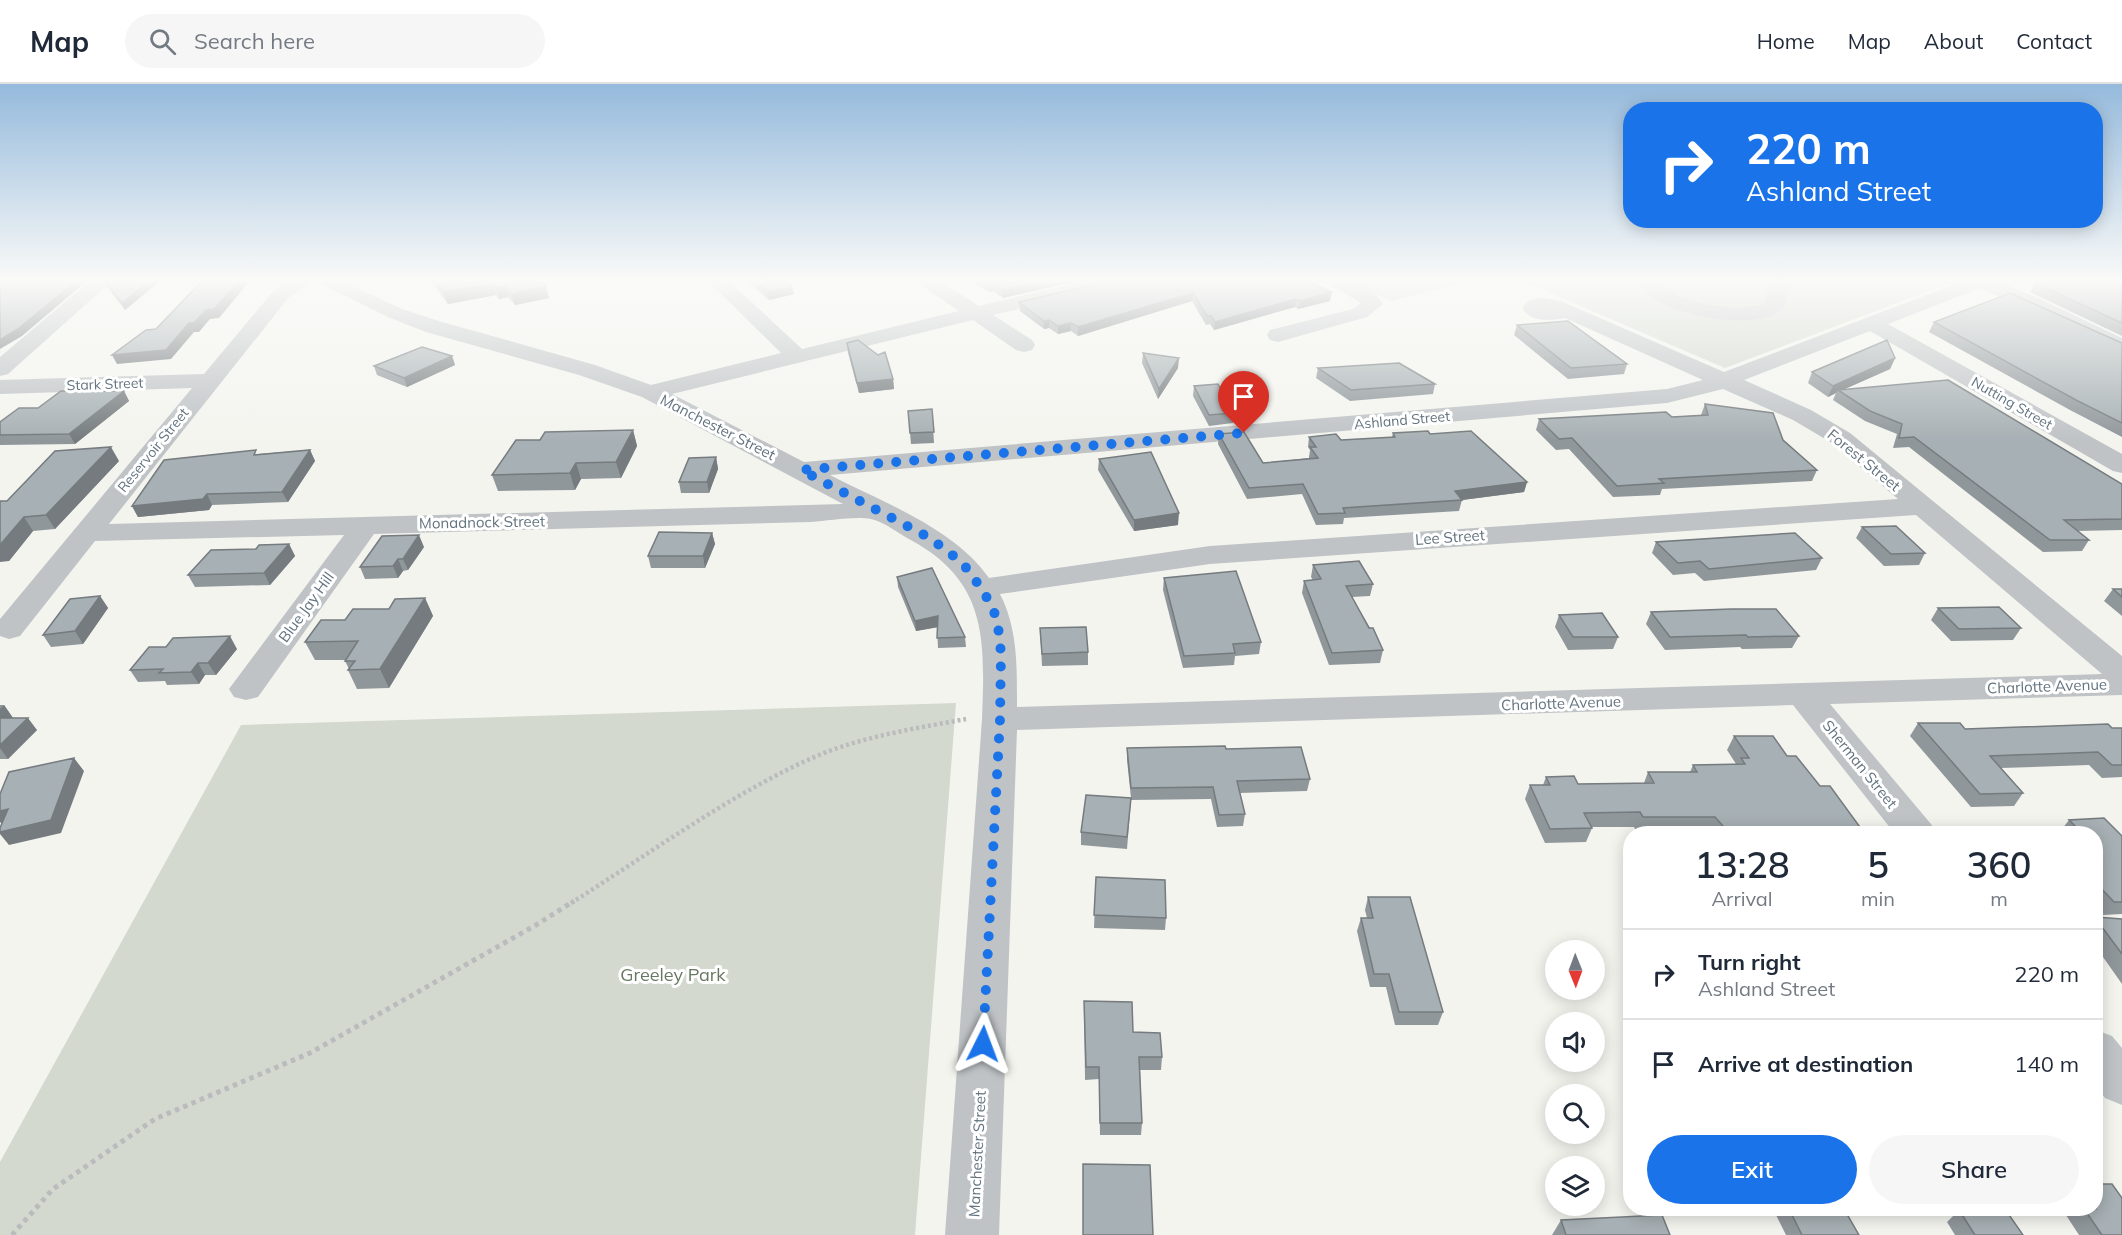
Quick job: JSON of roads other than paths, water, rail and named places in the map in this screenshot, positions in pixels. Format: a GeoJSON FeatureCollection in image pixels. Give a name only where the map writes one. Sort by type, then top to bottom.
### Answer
{"type":"FeatureCollection","features":[{"type":"Feature","properties":{"kind":"street"},"geometry":{"type":"LineString","coordinates":[[0,369],[41,334]]}},
{"type":"Feature","properties":{"kind":"street","name":"Reservoir Street"},"geometry":{"type":"LineString","coordinates":[[9,629],[248,334]]}},
{"type":"Feature","properties":{"kind":"street","name":"Manchester Street"},"geometry":{"type":"LineString","coordinates":[[458,334],[587,370],[650,392],[928,537],[964,565],[993,608],[1001,653],[1000,719],[972,1235]]}},
{"type":"Feature","properties":{"kind":"street"},"geometry":{"type":"LineString","coordinates":[[774,334],[797,356]]}},
{"type":"Feature","properties":{"kind":"street"},"geometry":{"type":"LineString","coordinates":[[650,392],[890,334]]}},
{"type":"Feature","properties":{"kind":"street"},"geometry":{"type":"LineString","coordinates":[[1007,334],[1024,345]]}},
{"type":"Feature","properties":{"kind":"street"},"geometry":{"type":"LineString","coordinates":[[1278,335],[1283,334]]}},
{"type":"Feature","properties":{"kind":"street","name":"Forest Street"},"geometry":{"type":"LineString","coordinates":[[1616,334],[1822,426],[1841,438],[2122,673]]}},
{"type":"Feature","properties":{"kind":"street","name":"Ashland Street"},"geometry":{"type":"LineString","coordinates":[[801,470],[1646,399],[1685,393],[1843,334]]}},
{"type":"Feature","properties":{"kind":"street","name":"Nutting Street"},"geometry":{"type":"LineString","coordinates":[[1890,334],[2122,465]]}},
{"type":"Feature","properties":{"kind":"street"},"geometry":{"type":"LineString","coordinates":[[2096,334],[2122,346]]}},
{"type":"Feature","properties":{"kind":"street","name":"Stark Street"},"geometry":{"type":"LineString","coordinates":[[0,387],[209,381]]}},
{"type":"Feature","properties":{"kind":"street","name":"Lee Street"},"geometry":{"type":"LineString","coordinates":[[981,588],[1210,555],[1920,506]]}},
{"type":"Feature","properties":{"kind":"street","name":"Monadnock Street"},"geometry":{"type":"LineString","coordinates":[[86,532],[811,514],[878,510]]}},
{"type":"Feature","properties":{"kind":"street","name":"Blue Jay Hill"},"geometry":{"type":"LineString","coordinates":[[246,689],[366,525]]}},
{"type":"Feature","properties":{"kind":"street","name":"Charlotte Avenue"},"geometry":{"type":"LineString","coordinates":[[1000,719],[2122,684]]}},
{"type":"Feature","properties":{"kind":"street","name":"Sherman Street"},"geometry":{"type":"LineString","coordinates":[[1803,695],[1910,826]]}},
{"type":"Feature","properties":{"kind":"street"},"geometry":{"type":"LineString","coordinates":[[2103,1060],[2122,1083]]}},
{"type":"Feature","properties":{"kind":"park label","name":"Greeley Park"},"geometry":{"type":"Point","coordinates":[673,974]}}]}
